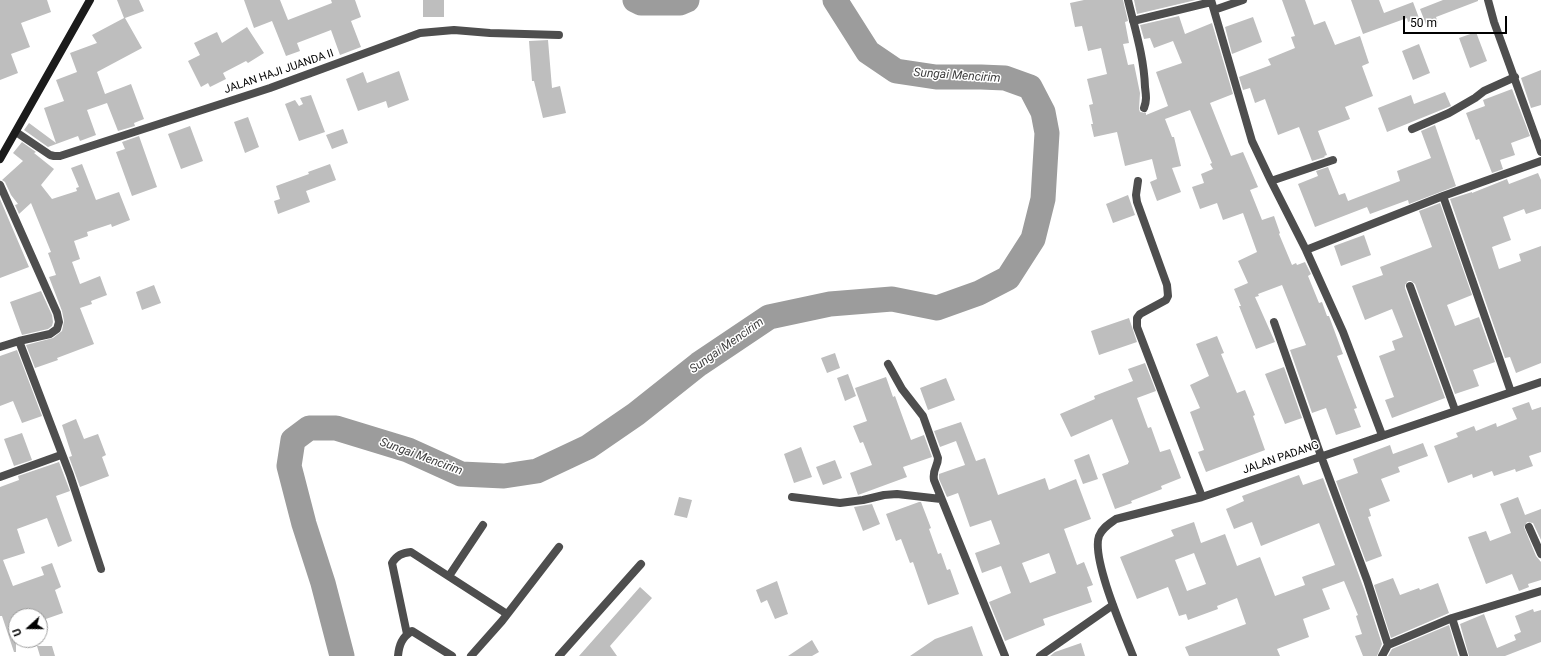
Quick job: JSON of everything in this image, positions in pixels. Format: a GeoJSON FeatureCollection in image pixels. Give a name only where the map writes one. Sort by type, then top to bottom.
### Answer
{"type":"FeatureCollection","features":[{"type":"Feature","properties":{"kind":"street"},"geometry":{"type":"LineString","coordinates":[[0,159],[90,0]]}},
{"type":"Feature","properties":{"kind":"street"},"geometry":{"type":"LineString","coordinates":[[1128,0],[1141,48],[1147,100],[1144,108]]}},
{"type":"Feature","properties":{"kind":"street"},"geometry":{"type":"LineString","coordinates":[[1133,22],[1212,4],[1243,0]]}},
{"type":"Feature","properties":{"kind":"street"},"geometry":{"type":"LineString","coordinates":[[1488,0],[1494,22],[1541,152]]}},
{"type":"Feature","properties":{"kind":"street"},"geometry":{"type":"LineString","coordinates":[[1212,4],[1252,141],[1306,250],[1343,332],[1382,434]]}},
{"type":"Feature","properties":{"kind":"street","name":"JALAN HAJI JUANDA II"},"geometry":{"type":"LineString","coordinates":[[16,132],[50,155],[60,156],[270,88],[420,33],[454,30],[490,33],[559,35]]}},
{"type":"Feature","properties":{"kind":"street"},"geometry":{"type":"LineString","coordinates":[[1412,129],[1448,113],[1475,98],[1484,91],[1515,77]]}},
{"type":"Feature","properties":{"kind":"street"},"geometry":{"type":"LineString","coordinates":[[1271,181],[1333,160]]}},
{"type":"Feature","properties":{"kind":"street"},"geometry":{"type":"LineString","coordinates":[[1306,250],[1443,196],[1541,161]]}},
{"type":"Feature","properties":{"kind":"street"},"geometry":{"type":"LineString","coordinates":[[1138,181],[1136,195],[1137,202],[1168,291],[1166,300],[1140,314],[1137,318],[1137,327],[1202,497]]}},
{"type":"Feature","properties":{"kind":"street"},"geometry":{"type":"LineString","coordinates":[[0,185],[57,313],[59,322],[57,329],[50,334],[0,347]]}},
{"type":"Feature","properties":{"kind":"street"},"geometry":{"type":"LineString","coordinates":[[1443,196],[1512,392]]}},
{"type":"Feature","properties":{"kind":"street"},"geometry":{"type":"LineString","coordinates":[[1410,286],[1455,410]]}},
{"type":"Feature","properties":{"kind":"street"},"geometry":{"type":"LineString","coordinates":[[1274,322],[1321,456],[1367,580],[1388,645]]}},
{"type":"Feature","properties":{"kind":"street"},"geometry":{"type":"LineString","coordinates":[[19,341],[70,475],[101,569]]}},
{"type":"Feature","properties":{"kind":"street"},"geometry":{"type":"LineString","coordinates":[[888,364],[897,382],[926,421],[938,458],[933,475],[941,499],[1005,656]]}},
{"type":"Feature","properties":{"kind":"street","name":"JALAN PADANG"},"geometry":{"type":"LineString","coordinates":[[1134,656],[1113,605],[1099,558],[1097,546],[1099,536],[1105,527],[1116,519],[1202,497],[1382,434],[1541,382]]}},
{"type":"Feature","properties":{"kind":"street"},"geometry":{"type":"LineString","coordinates":[[0,477],[62,455]]}},
{"type":"Feature","properties":{"kind":"street"},"geometry":{"type":"LineString","coordinates":[[792,497],[840,503],[898,494],[941,499]]}},
{"type":"Feature","properties":{"kind":"street"},"geometry":{"type":"LineString","coordinates":[[449,576],[483,526]]}},
{"type":"Feature","properties":{"kind":"street"},"geometry":{"type":"LineString","coordinates":[[1529,527],[1541,554]]}},
{"type":"Feature","properties":{"kind":"street"},"geometry":{"type":"LineString","coordinates":[[471,656],[507,614],[559,547]]}},
{"type":"Feature","properties":{"kind":"street"},"geometry":{"type":"LineString","coordinates":[[407,634],[392,563],[395,558],[404,553],[412,552],[507,614]]}},
{"type":"Feature","properties":{"kind":"street"},"geometry":{"type":"LineString","coordinates":[[559,656],[641,564]]}},
{"type":"Feature","properties":{"kind":"street"},"geometry":{"type":"LineString","coordinates":[[1382,656],[1388,645],[1452,618],[1541,591]]}},
{"type":"Feature","properties":{"kind":"street"},"geometry":{"type":"LineString","coordinates":[[1040,656],[1113,605]]}},
{"type":"Feature","properties":{"kind":"street"},"geometry":{"type":"LineString","coordinates":[[1452,618],[1464,656]]}},
{"type":"Feature","properties":{"kind":"street"},"geometry":{"type":"LineString","coordinates":[[398,656],[401,642],[407,634],[412,631],[452,656]]}},
{"type":"Feature","properties":{"kind":"building"},"geometry":{"type":"Polygon","coordinates":[[[0,0],[47,0],[51,12],[21,23],[30,47],[11,54],[18,73],[0,80],[0,0]]]}},
{"type":"Feature","properties":{"kind":"building"},"geometry":{"type":"Polygon","coordinates":[[[117,0],[139,0],[144,11],[125,18],[142,48],[97,72],[105,94],[131,84],[144,119],[134,123],[135,126],[118,131],[107,103],[87,110],[96,135],[80,141],[78,136],[48,147],[24,130],[29,123],[56,143],[44,108],[64,101],[56,80],[77,72],[70,53],[97,43],[92,35],[124,18],[117,0]]]}},
{"type":"Feature","properties":{"kind":"building"},"geometry":{"type":"Polygon","coordinates":[[[244,0],[280,0],[288,20],[332,3],[331,0],[355,0],[361,17],[351,21],[361,47],[340,55],[331,30],[297,43],[300,51],[286,56],[272,21],[254,28],[244,0]]]}},
{"type":"Feature","properties":{"kind":"building"},"geometry":{"type":"Polygon","coordinates":[[[423,0],[444,0],[444,17],[423,17],[423,0]]]}},
{"type":"Feature","properties":{"kind":"building"},"geometry":{"type":"Polygon","coordinates":[[[1084,0],[1123,0],[1128,21],[1125,22],[1129,43],[1123,44],[1128,65],[1134,64],[1140,93],[1139,109],[1140,112],[1146,113],[1146,115],[1168,106],[1156,72],[1182,63],[1173,41],[1154,48],[1150,38],[1144,39],[1140,25],[1179,16],[1185,34],[1212,23],[1233,94],[1210,103],[1231,156],[1243,152],[1258,187],[1250,190],[1262,220],[1274,216],[1280,233],[1279,234],[1292,265],[1305,262],[1311,274],[1308,276],[1319,303],[1322,302],[1327,316],[1329,316],[1343,354],[1337,356],[1357,408],[1354,409],[1361,427],[1336,435],[1326,408],[1312,413],[1290,350],[1306,345],[1282,285],[1258,294],[1259,296],[1255,297],[1275,342],[1256,349],[1234,289],[1248,283],[1238,261],[1257,252],[1243,213],[1223,220],[1217,203],[1200,209],[1192,187],[1204,183],[1201,174],[1213,169],[1210,164],[1212,163],[1190,110],[1165,119],[1172,137],[1174,137],[1181,166],[1172,168],[1181,192],[1157,201],[1150,182],[1157,179],[1152,159],[1125,166],[1117,132],[1094,137],[1089,105],[1093,104],[1087,79],[1107,74],[1101,48],[1088,51],[1082,26],[1075,27],[1070,3],[1084,0]]]}},
{"type":"Feature","properties":{"kind":"building"},"geometry":{"type":"Polygon","coordinates":[[[1134,0],[1196,0],[1137,14],[1134,0]]]}},
{"type":"Feature","properties":{"kind":"building"},"geometry":{"type":"Polygon","coordinates":[[[1282,0],[1305,0],[1314,25],[1325,21],[1335,45],[1360,36],[1369,63],[1362,66],[1373,96],[1345,107],[1350,119],[1318,131],[1327,155],[1312,161],[1299,127],[1278,135],[1265,99],[1255,103],[1250,88],[1243,90],[1239,77],[1271,65],[1268,59],[1295,48],[1291,37],[1295,36],[1282,0]]]}},
{"type":"Feature","properties":{"kind":"building"},"geometry":{"type":"Polygon","coordinates":[[[1351,0],[1379,0],[1384,13],[1413,2],[1419,18],[1408,22],[1407,18],[1363,34],[1351,0]]]}},
{"type":"Feature","properties":{"kind":"building"},"geometry":{"type":"Polygon","coordinates":[[[1443,0],[1478,1],[1436,17],[1438,23],[1427,27],[1420,9],[1443,0]]]}},
{"type":"Feature","properties":{"kind":"building"},"geometry":{"type":"Polygon","coordinates":[[[1253,17],[1262,42],[1232,54],[1225,27],[1253,17]]]}},
{"type":"Feature","properties":{"kind":"building"},"geometry":{"type":"Polygon","coordinates":[[[247,27],[264,53],[248,63],[246,61],[223,73],[226,79],[210,87],[208,83],[201,87],[188,61],[200,55],[194,43],[217,32],[222,43],[247,27]]]}},
{"type":"Feature","properties":{"kind":"building"},"geometry":{"type":"Polygon","coordinates":[[[1476,32],[1487,61],[1470,68],[1459,38],[1476,32]]]}},
{"type":"Feature","properties":{"kind":"building"},"geometry":{"type":"Polygon","coordinates":[[[548,40],[552,88],[560,86],[566,113],[543,118],[534,81],[532,81],[529,41],[548,40]]]}},
{"type":"Feature","properties":{"kind":"building"},"geometry":{"type":"Polygon","coordinates":[[[1419,44],[1430,73],[1413,80],[1402,51],[1419,44]]]}},
{"type":"Feature","properties":{"kind":"building"},"geometry":{"type":"Polygon","coordinates":[[[1541,70],[1541,105],[1531,108],[1521,78],[1541,70]]]}},
{"type":"Feature","properties":{"kind":"building"},"geometry":{"type":"Polygon","coordinates":[[[399,71],[409,100],[388,108],[386,101],[358,111],[346,79],[363,72],[367,83],[399,71]]]}},
{"type":"Feature","properties":{"kind":"building"},"geometry":{"type":"Polygon","coordinates":[[[1512,89],[1530,136],[1511,143],[1515,155],[1500,160],[1503,169],[1492,173],[1479,139],[1476,140],[1466,113],[1485,106],[1483,100],[1512,89]]]}},
{"type":"Feature","properties":{"kind":"building"},"geometry":{"type":"Polygon","coordinates":[[[1445,92],[1451,106],[1387,132],[1378,108],[1411,95],[1414,104],[1445,92]]]}},
{"type":"Feature","properties":{"kind":"building"},"geometry":{"type":"Polygon","coordinates":[[[311,95],[325,132],[299,141],[285,104],[295,100],[299,106],[303,104],[300,98],[311,95]]]}},
{"type":"Feature","properties":{"kind":"building"},"geometry":{"type":"Polygon","coordinates":[[[248,117],[259,147],[245,153],[234,122],[248,117]]]}},
{"type":"Feature","properties":{"kind":"building"},"geometry":{"type":"Polygon","coordinates":[[[1435,125],[1456,186],[1409,204],[1408,200],[1370,214],[1367,207],[1315,227],[1298,184],[1318,176],[1316,171],[1328,167],[1339,195],[1345,193],[1348,201],[1400,181],[1397,171],[1431,158],[1421,131],[1435,125]]]}},
{"type":"Feature","properties":{"kind":"building"},"geometry":{"type":"Polygon","coordinates":[[[190,126],[203,161],[181,169],[168,134],[190,126]]]}},
{"type":"Feature","properties":{"kind":"building"},"geometry":{"type":"Polygon","coordinates":[[[343,129],[348,143],[332,149],[326,135],[343,129]]]}},
{"type":"Feature","properties":{"kind":"building"},"geometry":{"type":"Polygon","coordinates":[[[139,136],[157,187],[132,196],[116,152],[125,149],[122,142],[139,136]]]}},
{"type":"Feature","properties":{"kind":"building"},"geometry":{"type":"Polygon","coordinates":[[[22,142],[36,152],[34,153],[54,169],[41,185],[52,199],[77,191],[76,188],[79,187],[71,168],[82,164],[96,200],[119,192],[130,220],[112,227],[111,224],[87,232],[88,236],[74,241],[80,259],[72,262],[80,284],[100,276],[107,295],[91,301],[92,304],[80,308],[94,344],[57,358],[58,360],[35,368],[26,345],[53,338],[62,331],[64,321],[62,311],[49,277],[56,275],[48,253],[51,252],[31,203],[19,214],[15,205],[18,204],[11,195],[5,182],[2,180],[23,161],[13,153],[22,142]]]}},
{"type":"Feature","properties":{"kind":"building"},"geometry":{"type":"Polygon","coordinates":[[[330,164],[336,180],[306,191],[310,202],[278,214],[274,201],[280,199],[276,186],[309,174],[308,172],[330,164]]]}},
{"type":"Feature","properties":{"kind":"building"},"geometry":{"type":"Polygon","coordinates":[[[1538,173],[1541,180],[1541,209],[1526,214],[1524,209],[1503,217],[1511,240],[1492,247],[1499,269],[1521,261],[1519,254],[1541,246],[1541,363],[1516,373],[1510,357],[1505,358],[1450,199],[1472,193],[1507,179],[1509,184],[1538,173]]]}},
{"type":"Feature","properties":{"kind":"building"},"geometry":{"type":"Polygon","coordinates":[[[1128,195],[1135,215],[1113,223],[1106,204],[1128,195]]]}},
{"type":"Feature","properties":{"kind":"building"},"geometry":{"type":"Polygon","coordinates":[[[0,199],[29,267],[0,278],[0,199]]]}},
{"type":"Feature","properties":{"kind":"building"},"geometry":{"type":"Polygon","coordinates":[[[1440,203],[1472,295],[1447,305],[1455,326],[1479,317],[1495,362],[1473,370],[1479,386],[1455,394],[1415,284],[1408,281],[1405,288],[1445,398],[1392,418],[1385,400],[1394,397],[1379,356],[1395,350],[1392,341],[1403,337],[1392,309],[1365,320],[1352,286],[1383,275],[1380,267],[1432,247],[1419,211],[1440,203]]]}},
{"type":"Feature","properties":{"kind":"building"},"geometry":{"type":"Polygon","coordinates":[[[1364,235],[1371,255],[1341,266],[1334,246],[1364,235]]]}},
{"type":"Feature","properties":{"kind":"building"},"geometry":{"type":"Polygon","coordinates":[[[154,285],[161,303],[142,310],[136,292],[154,285]]]}},
{"type":"Feature","properties":{"kind":"building"},"geometry":{"type":"Polygon","coordinates":[[[41,291],[52,315],[52,326],[48,329],[22,335],[10,302],[41,291]]]}},
{"type":"Feature","properties":{"kind":"building"},"geometry":{"type":"Polygon","coordinates":[[[1129,318],[1137,342],[1099,355],[1091,331],[1129,318]]]}},
{"type":"Feature","properties":{"kind":"building"},"geometry":{"type":"Polygon","coordinates":[[[1217,336],[1224,353],[1221,354],[1237,393],[1245,390],[1255,415],[1253,416],[1265,450],[1206,472],[1198,452],[1204,450],[1190,412],[1200,408],[1190,385],[1209,376],[1196,344],[1217,336]]]}},
{"type":"Feature","properties":{"kind":"building"},"geometry":{"type":"Polygon","coordinates":[[[17,350],[42,416],[22,423],[13,401],[0,406],[0,356],[17,350]]]}},
{"type":"Feature","properties":{"kind":"building"},"geometry":{"type":"Polygon","coordinates":[[[835,353],[840,368],[827,373],[821,358],[835,353]]]}},
{"type":"Feature","properties":{"kind":"building"},"geometry":{"type":"Polygon","coordinates":[[[1145,363],[1156,391],[1137,398],[1148,428],[1151,427],[1160,452],[1170,449],[1181,478],[1161,486],[1162,489],[1115,509],[1102,474],[1128,464],[1129,462],[1112,419],[1071,437],[1060,414],[1095,399],[1094,396],[1133,381],[1128,369],[1145,363]]]}},
{"type":"Feature","properties":{"kind":"building"},"geometry":{"type":"Polygon","coordinates":[[[1284,367],[1302,418],[1285,424],[1265,374],[1284,367]]]}},
{"type":"Feature","properties":{"kind":"building"},"geometry":{"type":"Polygon","coordinates":[[[848,374],[856,396],[845,401],[837,378],[848,374]]]}},
{"type":"Feature","properties":{"kind":"building"},"geometry":{"type":"Polygon","coordinates":[[[886,377],[893,397],[895,396],[911,440],[924,435],[932,457],[903,467],[907,477],[858,495],[850,473],[872,465],[863,442],[860,443],[853,426],[867,421],[855,388],[886,377]]]}},
{"type":"Feature","properties":{"kind":"building"},"geometry":{"type":"Polygon","coordinates":[[[946,378],[955,400],[928,410],[920,388],[946,378]]]}},
{"type":"Feature","properties":{"kind":"building"},"geometry":{"type":"Polygon","coordinates":[[[1529,402],[1532,410],[1541,407],[1541,452],[1529,456],[1533,466],[1516,472],[1515,469],[1494,476],[1492,471],[1473,478],[1472,474],[1448,483],[1434,446],[1458,437],[1456,433],[1474,426],[1476,431],[1496,423],[1497,427],[1517,419],[1512,408],[1529,402]]]}},
{"type":"Feature","properties":{"kind":"building"},"geometry":{"type":"Polygon","coordinates":[[[76,419],[84,439],[98,434],[106,455],[102,457],[109,476],[80,487],[69,457],[72,456],[62,425],[76,419]]]}},
{"type":"Feature","properties":{"kind":"building"},"geometry":{"type":"Polygon","coordinates":[[[961,422],[976,461],[985,458],[998,495],[1045,478],[1049,490],[1076,479],[1091,519],[1064,529],[1077,565],[1084,562],[1093,585],[1087,587],[1092,602],[1043,619],[1045,625],[1005,641],[989,602],[1011,593],[1001,566],[982,573],[975,553],[1000,544],[991,520],[970,527],[958,493],[947,497],[939,479],[939,474],[965,465],[956,441],[940,447],[934,431],[961,422]],[[1049,553],[1022,563],[1030,583],[1056,573],[1049,553]]]}},
{"type":"Feature","properties":{"kind":"building"},"geometry":{"type":"Polygon","coordinates":[[[22,433],[32,460],[14,466],[4,439],[22,433]]]}},
{"type":"Feature","properties":{"kind":"building"},"geometry":{"type":"Polygon","coordinates":[[[1423,443],[1428,456],[1398,467],[1400,472],[1381,479],[1390,501],[1369,509],[1371,516],[1368,517],[1382,556],[1366,562],[1336,481],[1358,473],[1353,459],[1390,445],[1393,454],[1423,443]]]}},
{"type":"Feature","properties":{"kind":"building"},"geometry":{"type":"Polygon","coordinates":[[[801,447],[812,477],[794,483],[784,454],[801,447]]]}},
{"type":"Feature","properties":{"kind":"building"},"geometry":{"type":"Polygon","coordinates":[[[1089,454],[1098,479],[1083,484],[1074,460],[1089,454]]]}},
{"type":"Feature","properties":{"kind":"building"},"geometry":{"type":"Polygon","coordinates":[[[835,460],[842,478],[823,485],[816,467],[835,460]]]}},
{"type":"Feature","properties":{"kind":"building"},"geometry":{"type":"Polygon","coordinates":[[[59,462],[70,491],[56,496],[72,541],[58,547],[47,518],[17,529],[25,553],[3,560],[13,586],[44,575],[41,567],[52,563],[61,587],[55,590],[63,613],[48,618],[48,608],[8,608],[8,634],[2,616],[0,616],[0,487],[19,480],[18,476],[59,462]]]}},
{"type":"Feature","properties":{"kind":"building"},"geometry":{"type":"Polygon","coordinates":[[[1299,475],[1303,485],[1323,478],[1364,589],[1382,644],[1377,656],[1363,656],[1355,636],[1362,634],[1356,616],[1358,615],[1344,581],[1322,589],[1330,609],[1303,619],[1309,637],[1277,649],[1280,656],[1189,656],[1185,647],[1246,624],[1237,598],[1217,606],[1218,609],[1188,620],[1186,614],[1179,616],[1168,587],[1137,599],[1120,557],[1174,536],[1171,530],[1194,522],[1201,543],[1225,534],[1237,566],[1260,557],[1275,596],[1305,585],[1302,577],[1335,565],[1319,523],[1261,546],[1252,522],[1234,529],[1226,509],[1244,501],[1242,496],[1299,475]],[[1194,553],[1175,560],[1187,591],[1206,584],[1194,553]]]}},
{"type":"Feature","properties":{"kind":"building"},"geometry":{"type":"Polygon","coordinates":[[[679,497],[692,500],[687,518],[674,515],[679,497]]]}},
{"type":"Feature","properties":{"kind":"building"},"geometry":{"type":"Polygon","coordinates":[[[1518,497],[1525,515],[1541,509],[1541,540],[1533,523],[1527,522],[1524,527],[1536,556],[1541,562],[1541,580],[1528,584],[1529,587],[1519,591],[1512,574],[1486,584],[1468,537],[1486,531],[1490,541],[1511,533],[1500,504],[1518,497]]]}},
{"type":"Feature","properties":{"kind":"building"},"geometry":{"type":"Polygon","coordinates":[[[921,502],[931,528],[929,529],[938,554],[941,553],[947,570],[950,569],[959,594],[928,605],[913,562],[910,563],[901,539],[896,541],[886,514],[921,502]]]}},
{"type":"Feature","properties":{"kind":"building"},"geometry":{"type":"Polygon","coordinates":[[[872,504],[880,524],[863,531],[854,507],[872,504]]]}},
{"type":"Feature","properties":{"kind":"building"},"geometry":{"type":"Polygon","coordinates":[[[1393,578],[1400,595],[1419,588],[1420,590],[1438,583],[1449,613],[1391,638],[1374,585],[1393,578]]]}},
{"type":"Feature","properties":{"kind":"building"},"geometry":{"type":"Polygon","coordinates":[[[777,581],[788,614],[775,619],[767,600],[761,603],[756,590],[777,581]]]}},
{"type":"Feature","properties":{"kind":"building"},"geometry":{"type":"Polygon","coordinates":[[[640,587],[652,598],[610,646],[617,656],[579,656],[640,587]]]}},
{"type":"Feature","properties":{"kind":"building"},"geometry":{"type":"Polygon","coordinates":[[[1533,609],[1534,612],[1541,610],[1541,642],[1505,656],[1469,656],[1460,624],[1484,614],[1497,648],[1516,640],[1514,635],[1521,632],[1515,616],[1533,609]]]}},
{"type":"Feature","properties":{"kind":"building"},"geometry":{"type":"Polygon","coordinates":[[[1449,625],[1458,656],[1388,656],[1392,649],[1449,625]]]}},
{"type":"Feature","properties":{"kind":"building"},"geometry":{"type":"Polygon","coordinates":[[[972,626],[983,656],[910,656],[935,639],[972,626]]]}},
{"type":"Feature","properties":{"kind":"building"},"geometry":{"type":"Polygon","coordinates":[[[812,640],[819,652],[812,656],[788,656],[812,640]]]}},
{"type":"Feature","properties":{"kind":"building"},"geometry":{"type":"Polygon","coordinates":[[[1081,643],[1085,656],[1050,656],[1055,652],[1081,643]]]}},
{"type":"Feature","properties":{"kind":"building"},"geometry":{"type":"Polygon","coordinates":[[[48,646],[52,646],[55,656],[40,656],[38,648],[48,648],[48,646]]]}},
{"type":"Feature","properties":{"kind":"building"},"geometry":{"type":"Polygon","coordinates":[[[13,648],[16,648],[16,652],[14,652],[13,648]]]}},
{"type":"Feature","properties":{"kind":"waterway","name":"Sungai Mencirim"},"geometry":{"type":"LineString","coordinates":[[635,0],[641,3],[680,3],[687,0]]}},
{"type":"Feature","properties":{"kind":"waterway","name":"Sungai Mencirim"},"geometry":{"type":"LineString","coordinates":[[342,656],[323,583],[304,524],[289,466],[293,440],[309,428],[336,428],[408,450],[461,474],[504,476],[537,471],[588,447],[636,414],[699,364],[769,317],[830,304],[892,299],[937,308],[979,293],[1008,278],[1033,239],[1043,199],[1047,133],[1043,112],[1030,87],[1005,78],[936,77],[896,71],[868,52],[835,0]]}}]}
